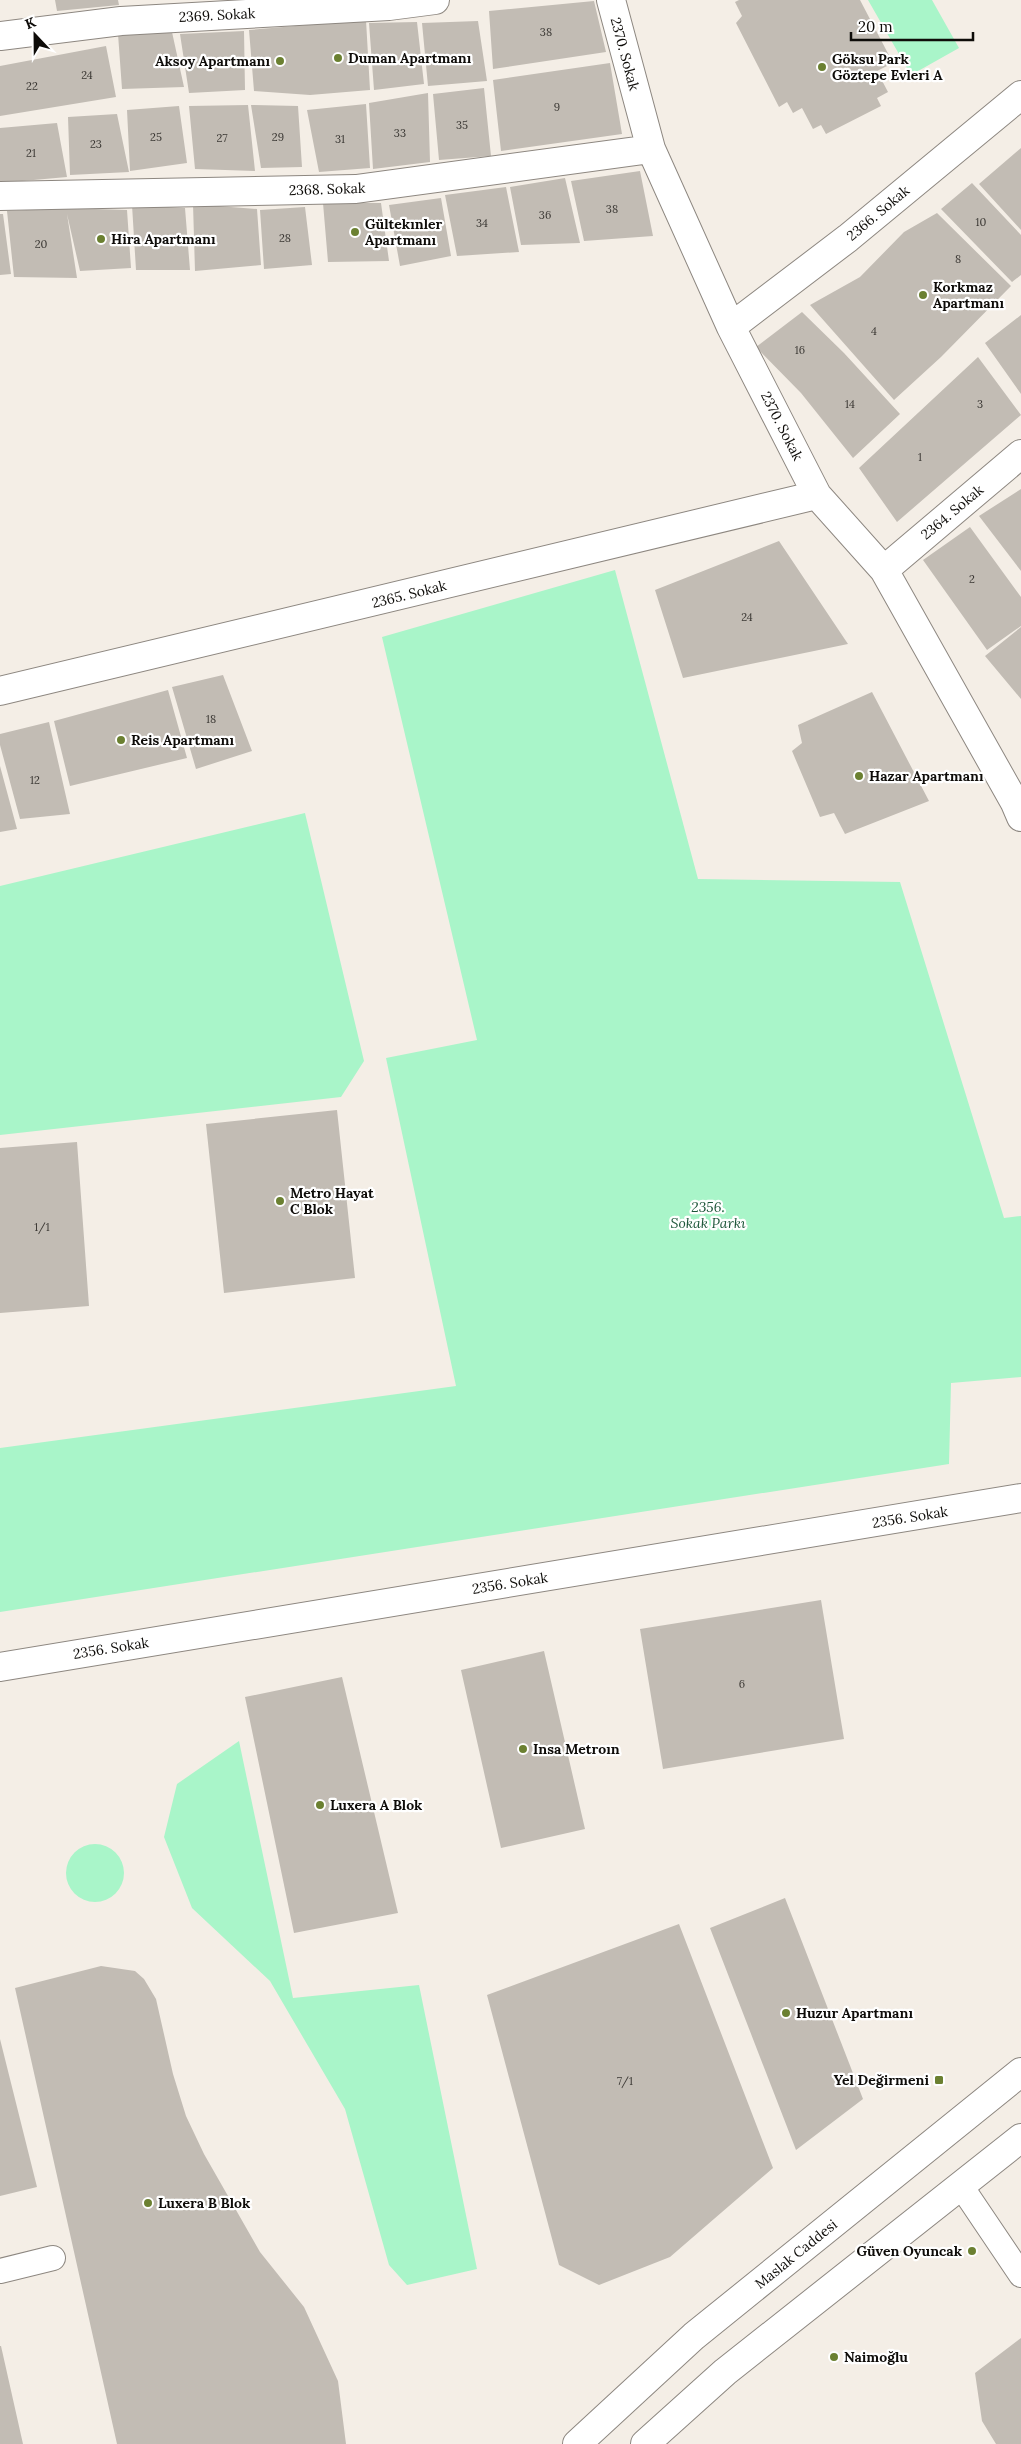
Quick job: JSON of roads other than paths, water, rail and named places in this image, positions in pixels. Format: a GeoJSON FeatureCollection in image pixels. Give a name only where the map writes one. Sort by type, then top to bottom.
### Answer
{"type":"FeatureCollection","features":[{"type":"Feature","properties":{"kind":"street","name":"2369. Sokak"},"geometry":{"type":"LineString","coordinates":[[0,36],[121,21],[389,6],[435,0]]}},
{"type":"Feature","properties":{"kind":"street","name":"2370. Sokak"},"geometry":{"type":"LineString","coordinates":[[612,0],[651,149],[731,327],[817,495],[884,570],[1015,803],[1021,817]]}},
{"type":"Feature","properties":{"kind":"street","name":"2366. Sokak"},"geometry":{"type":"LineString","coordinates":[[731,327],[848,238],[1021,94]]}},
{"type":"Feature","properties":{"kind":"street","name":"2368. Sokak"},"geometry":{"type":"LineString","coordinates":[[0,196],[356,190],[651,149]]}},
{"type":"Feature","properties":{"kind":"street","name":"2364. Sokak"},"geometry":{"type":"LineString","coordinates":[[884,570],[1021,454]]}},
{"type":"Feature","properties":{"kind":"street","name":"2365. Sokak"},"geometry":{"type":"LineString","coordinates":[[0,691],[817,495]]}},
{"type":"Feature","properties":{"kind":"street","name":"2356. Sokak"},"geometry":{"type":"LineString","coordinates":[[0,1667],[1021,1498]]}},
{"type":"Feature","properties":{"kind":"street","name":"Maslak Caddesi"},"geometry":{"type":"LineString","coordinates":[[577,2444],[694,2336],[1021,2072]]}},
{"type":"Feature","properties":{"kind":"street"},"geometry":{"type":"LineString","coordinates":[[645,2444],[725,2372],[1021,2138]]}},
{"type":"Feature","properties":{"kind":"lane"},"geometry":{"type":"LineString","coordinates":[[961,2186],[1021,2275]]}},
{"type":"Feature","properties":{"kind":"lane"},"geometry":{"type":"LineString","coordinates":[[0,2271],[53,2258]]}},
{"type":"Feature","properties":{"kind":"place","name":"Duman Apartmanı"},"geometry":{"type":"Point","coordinates":[338,58]}},
{"type":"Feature","properties":{"kind":"place","name":"Aksoy Apartmanı"},"geometry":{"type":"Point","coordinates":[280,61]}},
{"type":"Feature","properties":{"kind":"place","name":"Göksu Park Göztepe Evleri A"},"geometry":{"type":"Point","coordinates":[822,67]}},
{"type":"Feature","properties":{"kind":"place","name":"Gültekınler Apartmanı"},"geometry":{"type":"Point","coordinates":[355,232]}},
{"type":"Feature","properties":{"kind":"place","name":"Hira Apartmanı"},"geometry":{"type":"Point","coordinates":[101,239]}},
{"type":"Feature","properties":{"kind":"place","name":"Korkmaz Apartmanı"},"geometry":{"type":"Point","coordinates":[923,295]}},
{"type":"Feature","properties":{"kind":"place","name":"Reis Apartmanı"},"geometry":{"type":"Point","coordinates":[121,740]}},
{"type":"Feature","properties":{"kind":"place","name":"Hazar Apartmanı"},"geometry":{"type":"Point","coordinates":[859,776]}},
{"type":"Feature","properties":{"kind":"place","name":"Metro Hayat C Blok"},"geometry":{"type":"Point","coordinates":[280,1201]}},
{"type":"Feature","properties":{"kind":"place","name":"Insa Metroın"},"geometry":{"type":"Point","coordinates":[523,1749]}},
{"type":"Feature","properties":{"kind":"place","name":"Luxera A Blok"},"geometry":{"type":"Point","coordinates":[320,1805]}},
{"type":"Feature","properties":{"kind":"place","name":"Huzur Apartmanı"},"geometry":{"type":"Point","coordinates":[786,2013]}},
{"type":"Feature","properties":{"kind":"place","name":"Yel Değirmeni"},"geometry":{"type":"Point","coordinates":[939,2080]}},
{"type":"Feature","properties":{"kind":"place","name":"Luxera B Blok"},"geometry":{"type":"Point","coordinates":[148,2203]}},
{"type":"Feature","properties":{"kind":"place","name":"Güven Oyuncak"},"geometry":{"type":"Point","coordinates":[972,2251]}},
{"type":"Feature","properties":{"kind":"place","name":"Naimoğlu"},"geometry":{"type":"Point","coordinates":[834,2357]}},
{"type":"Feature","properties":{"kind":"park label","name":"2356. Sokak Parkı"},"geometry":{"type":"Point","coordinates":[708,1216]}}]}
